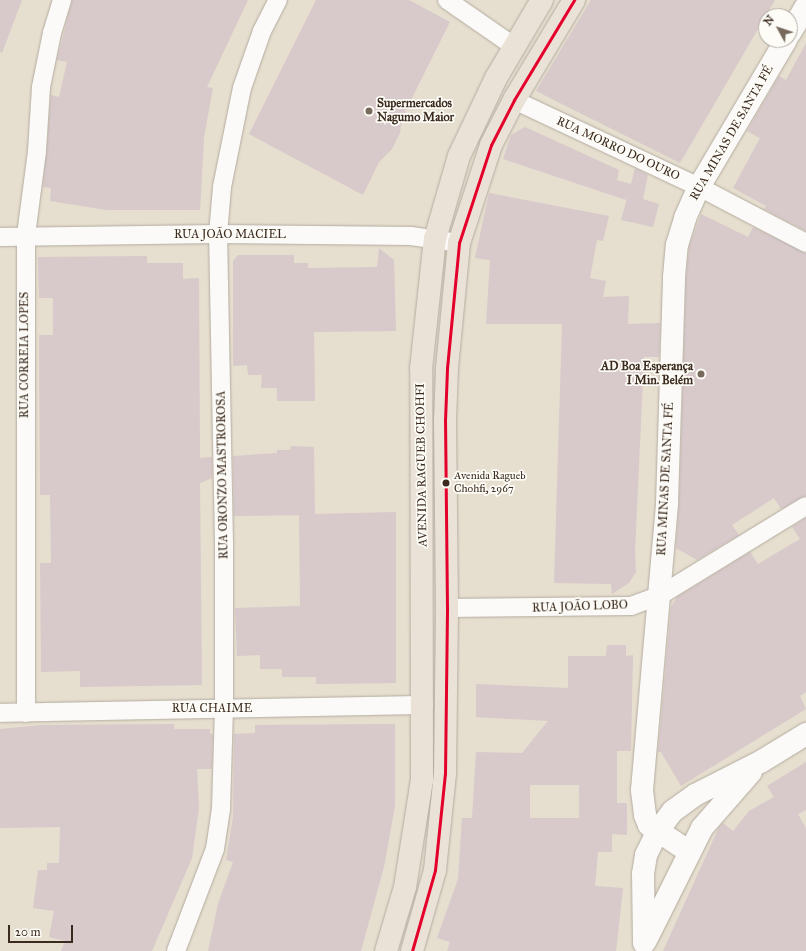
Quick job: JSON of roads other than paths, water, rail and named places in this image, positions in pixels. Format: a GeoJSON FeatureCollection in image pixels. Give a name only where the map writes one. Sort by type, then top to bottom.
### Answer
{"type":"FeatureCollection","features":[{"type":"Feature","properties":{"kind":"main road","name":"AVENIDA RAGUEB CHOHFI"},"geometry":{"type":"LineString","coordinates":[[386,951],[405,888],[422,780],[424,705],[421,369],[424,323],[435,239],[459,156],[484,102],[542,0]]}},
{"type":"Feature","properties":{"kind":"main road","name":"AVENIDA RAGUEB CHOHFI"},"geometry":{"type":"LineString","coordinates":[[412,951],[435,870],[441,825],[445,774],[447,608],[445,421],[448,354],[459,243],[491,145],[514,100],[574,0]]}},
{"type":"Feature","properties":{"kind":"street","name":"RUA CORREIA LOPES"},"geometry":{"type":"LineString","coordinates":[[26,713],[26,236],[36,151],[41,87],[52,33],[62,0]]}},
{"type":"Feature","properties":{"kind":"street","name":"RUA ORONZO MASTROROSA"},"geometry":{"type":"LineString","coordinates":[[176,951],[215,849],[221,809],[224,710],[218,234],[222,187],[242,88],[262,31],[278,0]]}},
{"type":"Feature","properties":{"kind":"street"},"geometry":{"type":"LineString","coordinates":[[447,0],[515,47]]}},
{"type":"Feature","properties":{"kind":"street"},"geometry":{"type":"LineString","coordinates":[[798,20],[806,7]]}},
{"type":"Feature","properties":{"kind":"street","name":"RUA MINAS DE SANTA FÉ"},"geometry":{"type":"LineString","coordinates":[[688,851],[657,832],[645,815],[642,790],[667,503],[674,277],[677,245],[685,218],[699,187],[781,48]]}},
{"type":"Feature","properties":{"kind":"street","name":"RUA MORRO DO OURO"},"geometry":{"type":"LineString","coordinates":[[514,100],[699,187],[806,243]]}},
{"type":"Feature","properties":{"kind":"street","name":"RUA JOÃO MACIEL"},"geometry":{"type":"LineString","coordinates":[[0,237],[218,234],[435,239],[459,243]]}},
{"type":"Feature","properties":{"kind":"street","name":"RUA JOÃO LOBO"},"geometry":{"type":"LineString","coordinates":[[447,608],[614,608],[631,606],[659,596],[806,506]]}},
{"type":"Feature","properties":{"kind":"street","name":"RUA CHAIME"},"geometry":{"type":"LineString","coordinates":[[0,713],[224,710],[424,705]]}},
{"type":"Feature","properties":{"kind":"street"},"geometry":{"type":"LineString","coordinates":[[643,947],[643,874],[646,854],[657,832],[673,811],[695,795],[762,761],[806,734]]}},
{"type":"Feature","properties":{"kind":"street"},"geometry":{"type":"LineString","coordinates":[[643,947],[688,851],[719,805],[762,761]]}},
{"type":"Feature","properties":{"kind":"place","name":"Supermercados Nagumo Maior"},"geometry":{"type":"Point","coordinates":[369,111]}},
{"type":"Feature","properties":{"kind":"place","name":"AD Boa Esperança I Min. Belém"},"geometry":{"type":"Point","coordinates":[701,374]}},
{"type":"Feature","properties":{"kind":"place","name":"Avenida Ragueb Chohfi, 2967"},"geometry":{"type":"Point","coordinates":[446,483]}}]}
